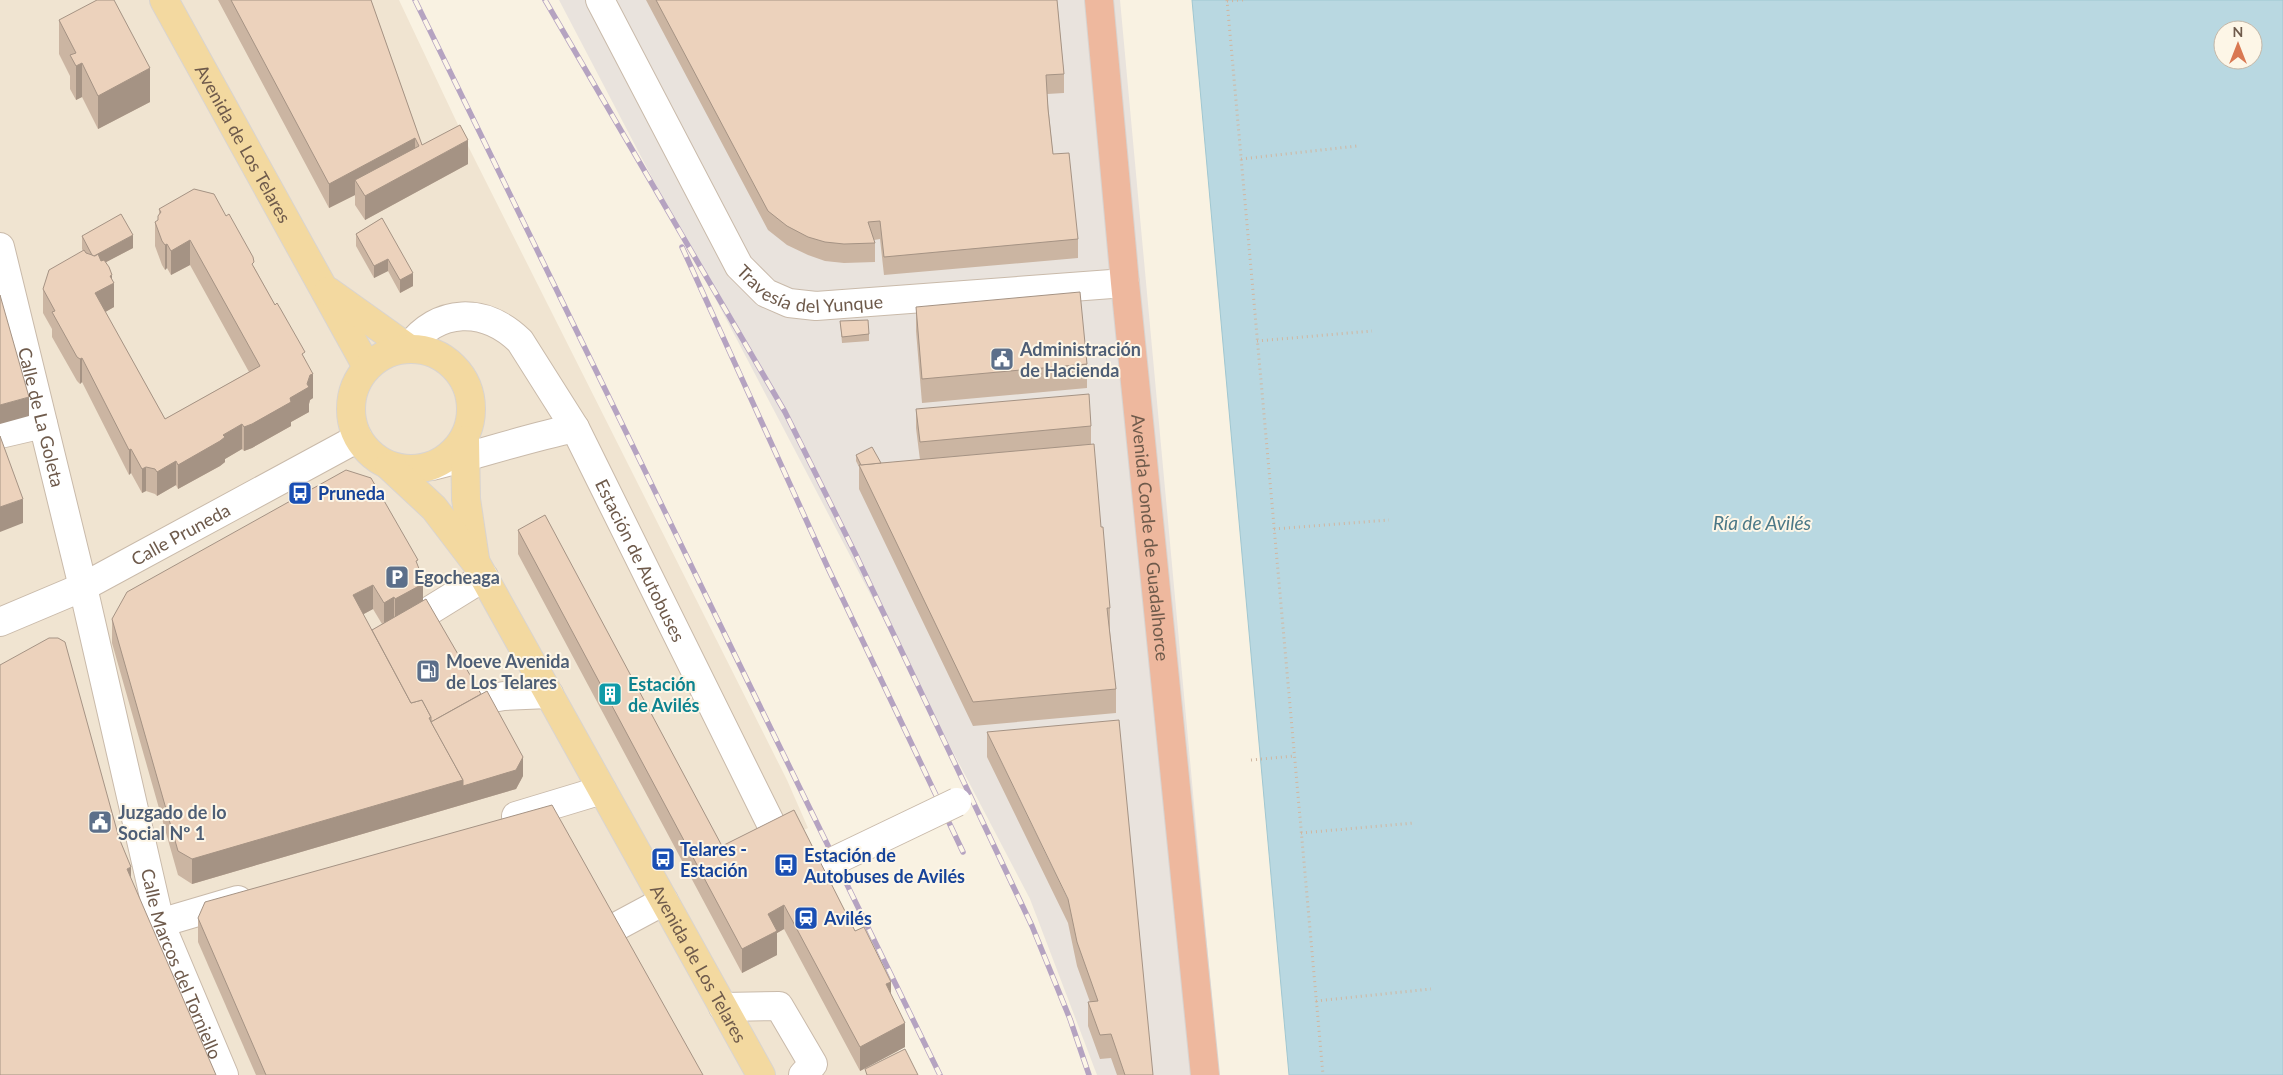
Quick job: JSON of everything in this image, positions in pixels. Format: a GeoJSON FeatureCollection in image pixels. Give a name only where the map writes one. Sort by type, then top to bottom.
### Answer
{"type":"FeatureCollection","features":[{"type":"Feature","properties":{"kind":"highway","name":"Avenida Conde de Guadalhorce"},"geometry":{"type":"LineString","coordinates":[[1099,0],[1125,284],[1205,1075]]}},
{"type":"Feature","properties":{"kind":"main road","name":"Avenida de Los Telares"},"geometry":{"type":"LineString","coordinates":[[164,0],[367,367]]}},
{"type":"Feature","properties":{"kind":"main road","name":"Avenida de Los Telares"},"geometry":{"type":"LineString","coordinates":[[322,287],[408,348]]}},
{"type":"Feature","properties":{"kind":"main road"},"geometry":{"type":"LineString","coordinates":[[408,348],[430,350],[452,364],[465,380],[472,400],[471,422],[464,449],[432,466],[410,470],[389,466],[371,455],[358,438],[353,426],[350,405],[355,384],[367,367],[388,352],[408,348]]}},
{"type":"Feature","properties":{"kind":"main road","name":"Avenida de Los Telares"},"geometry":{"type":"LineString","coordinates":[[464,449],[466,499],[480,570]]}},
{"type":"Feature","properties":{"kind":"main road","name":"Avenida de Los Telares"},"geometry":{"type":"LineString","coordinates":[[389,466],[434,508],[480,570],[761,1075]]}},
{"type":"Feature","properties":{"kind":"street","name":"Travesía del Yunque"},"geometry":{"type":"LineString","coordinates":[[600,0],[738,266],[766,293],[789,303],[816,306],[1125,284]]}},
{"type":"Feature","properties":{"kind":"street","name":"Calle de La Goleta"},"geometry":{"type":"LineString","coordinates":[[0,247],[83,587]]}},
{"type":"Feature","properties":{"kind":"street","name":"Estación de Autobuses"},"geometry":{"type":"LineString","coordinates":[[408,348],[417,336],[428,327],[460,316],[476,316],[493,321],[508,329],[520,341],[575,428],[772,826]]}},
{"type":"Feature","properties":{"kind":"street"},"geometry":{"type":"LineString","coordinates":[[0,434],[43,424]]}},
{"type":"Feature","properties":{"kind":"street"},"geometry":{"type":"LineString","coordinates":[[464,449],[500,448],[538,436],[575,428]]}},
{"type":"Feature","properties":{"kind":"street","name":"Calle Pruneda"},"geometry":{"type":"LineString","coordinates":[[0,622],[83,587],[358,438]]}},
{"type":"Feature","properties":{"kind":"street"},"geometry":{"type":"LineString","coordinates":[[466,499],[472,481],[482,465],[500,448]]}},
{"type":"Feature","properties":{"kind":"street"},"geometry":{"type":"LineString","coordinates":[[429,611],[480,570]]}},
{"type":"Feature","properties":{"kind":"street","name":"Calle Marcos del Torniello"},"geometry":{"type":"LineString","coordinates":[[83,587],[160,923],[224,1075]]}},
{"type":"Feature","properties":{"kind":"street"},"geometry":{"type":"LineString","coordinates":[[481,700],[504,696],[549,694]]}},
{"type":"Feature","properties":{"kind":"street"},"geometry":{"type":"LineString","coordinates":[[489,824],[602,790]]}},
{"type":"Feature","properties":{"kind":"street"},"geometry":{"type":"LineString","coordinates":[[812,871],[957,802]]}},
{"type":"Feature","properties":{"kind":"street"},"geometry":{"type":"LineString","coordinates":[[160,923],[263,892]]}},
{"type":"Feature","properties":{"kind":"street"},"geometry":{"type":"LineString","coordinates":[[610,930],[664,901]]}},
{"type":"Feature","properties":{"kind":"street"},"geometry":{"type":"LineString","coordinates":[[723,1007],[779,1006],[812,1064],[803,1075]]}},
{"type":"Feature","properties":{"kind":"path"},"geometry":{"type":"LineString","coordinates":[[1243,0],[1227,0],[1323,1075]]}},
{"type":"Feature","properties":{"kind":"path"},"geometry":{"type":"LineString","coordinates":[[1241,159],[1357,146]]}},
{"type":"Feature","properties":{"kind":"path"},"geometry":{"type":"LineString","coordinates":[[1257,341],[1372,331]]}},
{"type":"Feature","properties":{"kind":"path"},"geometry":{"type":"LineString","coordinates":[[1274,529],[1389,520]]}},
{"type":"Feature","properties":{"kind":"path"},"geometry":{"type":"LineString","coordinates":[[1250,760],[1294,756]]}},
{"type":"Feature","properties":{"kind":"path"},"geometry":{"type":"LineString","coordinates":[[1301,833],[1414,823]]}},
{"type":"Feature","properties":{"kind":"path"},"geometry":{"type":"LineString","coordinates":[[1316,1000],[1431,989]]}},
{"type":"Feature","properties":{"kind":"shaded area"},"geometry":{"type":"Polygon","coordinates":[[[0,0],[399,0],[468,146],[787,780],[808,828],[795,834],[909,1075],[0,1075],[0,0]]]}},
{"type":"Feature","properties":{"kind":"shaded area"},"geometry":{"type":"Polygon","coordinates":[[[559,0],[1120,0],[1219,1075],[1097,1075],[1030,899],[559,0]]]}},
{"type":"Feature","properties":{"kind":"water","name":"Ría de Avilés"},"geometry":{"type":"Polygon","coordinates":[[[1192,0],[2283,0],[2283,1075],[1289,1075],[1192,0]]]}},
{"type":"Feature","properties":{"kind":"building"},"geometry":{"type":"Polygon","coordinates":[[[97,0],[114,0],[150,68],[98,96],[82,63],[76,66],[70,55],[76,53],[59,20],[97,0]]]}},
{"type":"Feature","properties":{"kind":"building"},"geometry":{"type":"Polygon","coordinates":[[[231,0],[371,0],[422,145],[460,125],[468,140],[365,196],[355,180],[419,146],[415,138],[329,184],[231,0]]]}},
{"type":"Feature","properties":{"kind":"building"},"geometry":{"type":"Polygon","coordinates":[[[656,0],[1057,0],[1064,74],[1046,75],[1048,109],[1053,154],[1069,153],[1078,239],[884,257],[880,221],[868,222],[875,243],[844,244],[825,242],[808,237],[787,226],[768,211],[656,0]]]}},
{"type":"Feature","properties":{"kind":"building"},"geometry":{"type":"Polygon","coordinates":[[[194,189],[214,194],[226,216],[229,214],[253,257],[254,262],[252,264],[305,352],[302,354],[313,374],[310,375],[307,384],[309,387],[290,398],[291,402],[252,424],[244,427],[242,424],[223,435],[225,437],[220,441],[178,465],[176,461],[157,472],[155,469],[146,467],[142,469],[131,449],[129,450],[82,358],[77,357],[52,312],[55,311],[43,289],[49,270],[84,250],[86,253],[95,256],[98,254],[101,261],[104,260],[109,267],[112,275],[110,276],[114,283],[95,293],[165,419],[260,366],[190,240],[171,251],[167,244],[165,245],[162,241],[155,222],[158,220],[161,212],[159,209],[194,189]]]}},
{"type":"Feature","properties":{"kind":"building"},"geometry":{"type":"Polygon","coordinates":[[[121,214],[133,235],[94,256],[92,255],[82,236],[121,214]]]}},
{"type":"Feature","properties":{"kind":"building"},"geometry":{"type":"Polygon","coordinates":[[[382,218],[413,273],[400,280],[388,259],[374,266],[356,234],[382,218]]]}},
{"type":"Feature","properties":{"kind":"building","name":"Administración de Hacienda"},"geometry":{"type":"Polygon","coordinates":[[[1080,292],[1087,364],[922,379],[916,307],[1080,292]]]}},
{"type":"Feature","properties":{"kind":"building"},"geometry":{"type":"Polygon","coordinates":[[[0,295],[29,397],[0,405],[0,295]]]}},
{"type":"Feature","properties":{"kind":"building"},"geometry":{"type":"Polygon","coordinates":[[[868,320],[869,334],[842,337],[840,321],[868,320]]]}},
{"type":"Feature","properties":{"kind":"building"},"geometry":{"type":"Polygon","coordinates":[[[1089,394],[1091,426],[920,442],[916,409],[1089,394]]]}},
{"type":"Feature","properties":{"kind":"building"},"geometry":{"type":"Polygon","coordinates":[[[0,436],[23,499],[0,507],[0,436]]]}},
{"type":"Feature","properties":{"kind":"building"},"geometry":{"type":"Polygon","coordinates":[[[1094,444],[1110,608],[1107,608],[1116,689],[973,702],[859,465],[1094,444]]]}},
{"type":"Feature","properties":{"kind":"building"},"geometry":{"type":"Polygon","coordinates":[[[872,447],[881,463],[861,465],[856,455],[872,447]]]}},
{"type":"Feature","properties":{"kind":"building"},"geometry":{"type":"Polygon","coordinates":[[[346,470],[371,478],[418,560],[416,561],[423,579],[419,586],[384,603],[373,585],[353,595],[411,703],[422,700],[431,717],[429,718],[463,780],[192,859],[178,851],[112,619],[127,592],[346,470]]]}},
{"type":"Feature","properties":{"kind":"building","name":"Estación de Avilés"},"geometry":{"type":"Polygon","coordinates":[[[545,515],[722,846],[794,810],[855,931],[864,927],[891,982],[886,984],[905,1023],[860,1047],[784,905],[768,914],[777,931],[742,949],[518,530],[545,515]]]}},
{"type":"Feature","properties":{"kind":"building"},"geometry":{"type":"Polygon","coordinates":[[[426,599],[481,694],[431,722],[431,717],[422,700],[411,703],[372,630],[426,599]]]}},
{"type":"Feature","properties":{"kind":"building"},"geometry":{"type":"Polygon","coordinates":[[[49,638],[58,638],[65,642],[119,838],[131,867],[127,869],[216,1075],[0,1075],[0,665],[49,638]]]}},
{"type":"Feature","properties":{"kind":"building"},"geometry":{"type":"Polygon","coordinates":[[[487,691],[523,757],[516,770],[463,786],[463,780],[431,722],[487,691]]]}},
{"type":"Feature","properties":{"kind":"building"},"geometry":{"type":"Polygon","coordinates":[[[1119,720],[1153,1075],[1125,1075],[1111,1034],[1100,1035],[1088,1002],[1098,1001],[1077,942],[1068,899],[987,732],[1119,720]]]}},
{"type":"Feature","properties":{"kind":"building"},"geometry":{"type":"Polygon","coordinates":[[[552,805],[703,1075],[266,1075],[198,918],[205,902],[552,805]]]}},
{"type":"Feature","properties":{"kind":"building"},"geometry":{"type":"Polygon","coordinates":[[[905,1049],[918,1075],[867,1075],[865,1069],[905,1049]]]}},
{"type":"Feature","properties":{"kind":"railway"},"geometry":{"type":"LineString","coordinates":[[415,0],[940,1075]]}},
{"type":"Feature","properties":{"kind":"railway"},"geometry":{"type":"LineString","coordinates":[[545,0],[785,412],[856,555],[1032,926],[1070,1019],[1089,1075]]}},
{"type":"Feature","properties":{"kind":"railway"},"geometry":{"type":"LineString","coordinates":[[682,247],[828,568],[963,852]]}},
{"type":"Feature","properties":{"kind":"place","name":"Administración de Hacienda"},"geometry":{"type":"Point","coordinates":[1002,359]}},
{"type":"Feature","properties":{"kind":"place","name":"Pruneda"},"geometry":{"type":"Point","coordinates":[300,493]}},
{"type":"Feature","properties":{"kind":"place","name":"Egocheaga"},"geometry":{"type":"Point","coordinates":[397,577]}},
{"type":"Feature","properties":{"kind":"place","name":"Moeve Avenida de Los Telares"},"geometry":{"type":"Point","coordinates":[428,671]}},
{"type":"Feature","properties":{"kind":"place","name":"Estación de Avilés"},"geometry":{"type":"Point","coordinates":[610,694]}},
{"type":"Feature","properties":{"kind":"place","name":"Juzgado de lo Social Nº 1"},"geometry":{"type":"Point","coordinates":[100,822]}},
{"type":"Feature","properties":{"kind":"place","name":"Telares - Estación"},"geometry":{"type":"Point","coordinates":[663,859]}},
{"type":"Feature","properties":{"kind":"place","name":"Estación de Autobuses de Avilés"},"geometry":{"type":"Point","coordinates":[786,865]}},
{"type":"Feature","properties":{"kind":"place","name":"Avilés"},"geometry":{"type":"Point","coordinates":[806,918]}}]}
